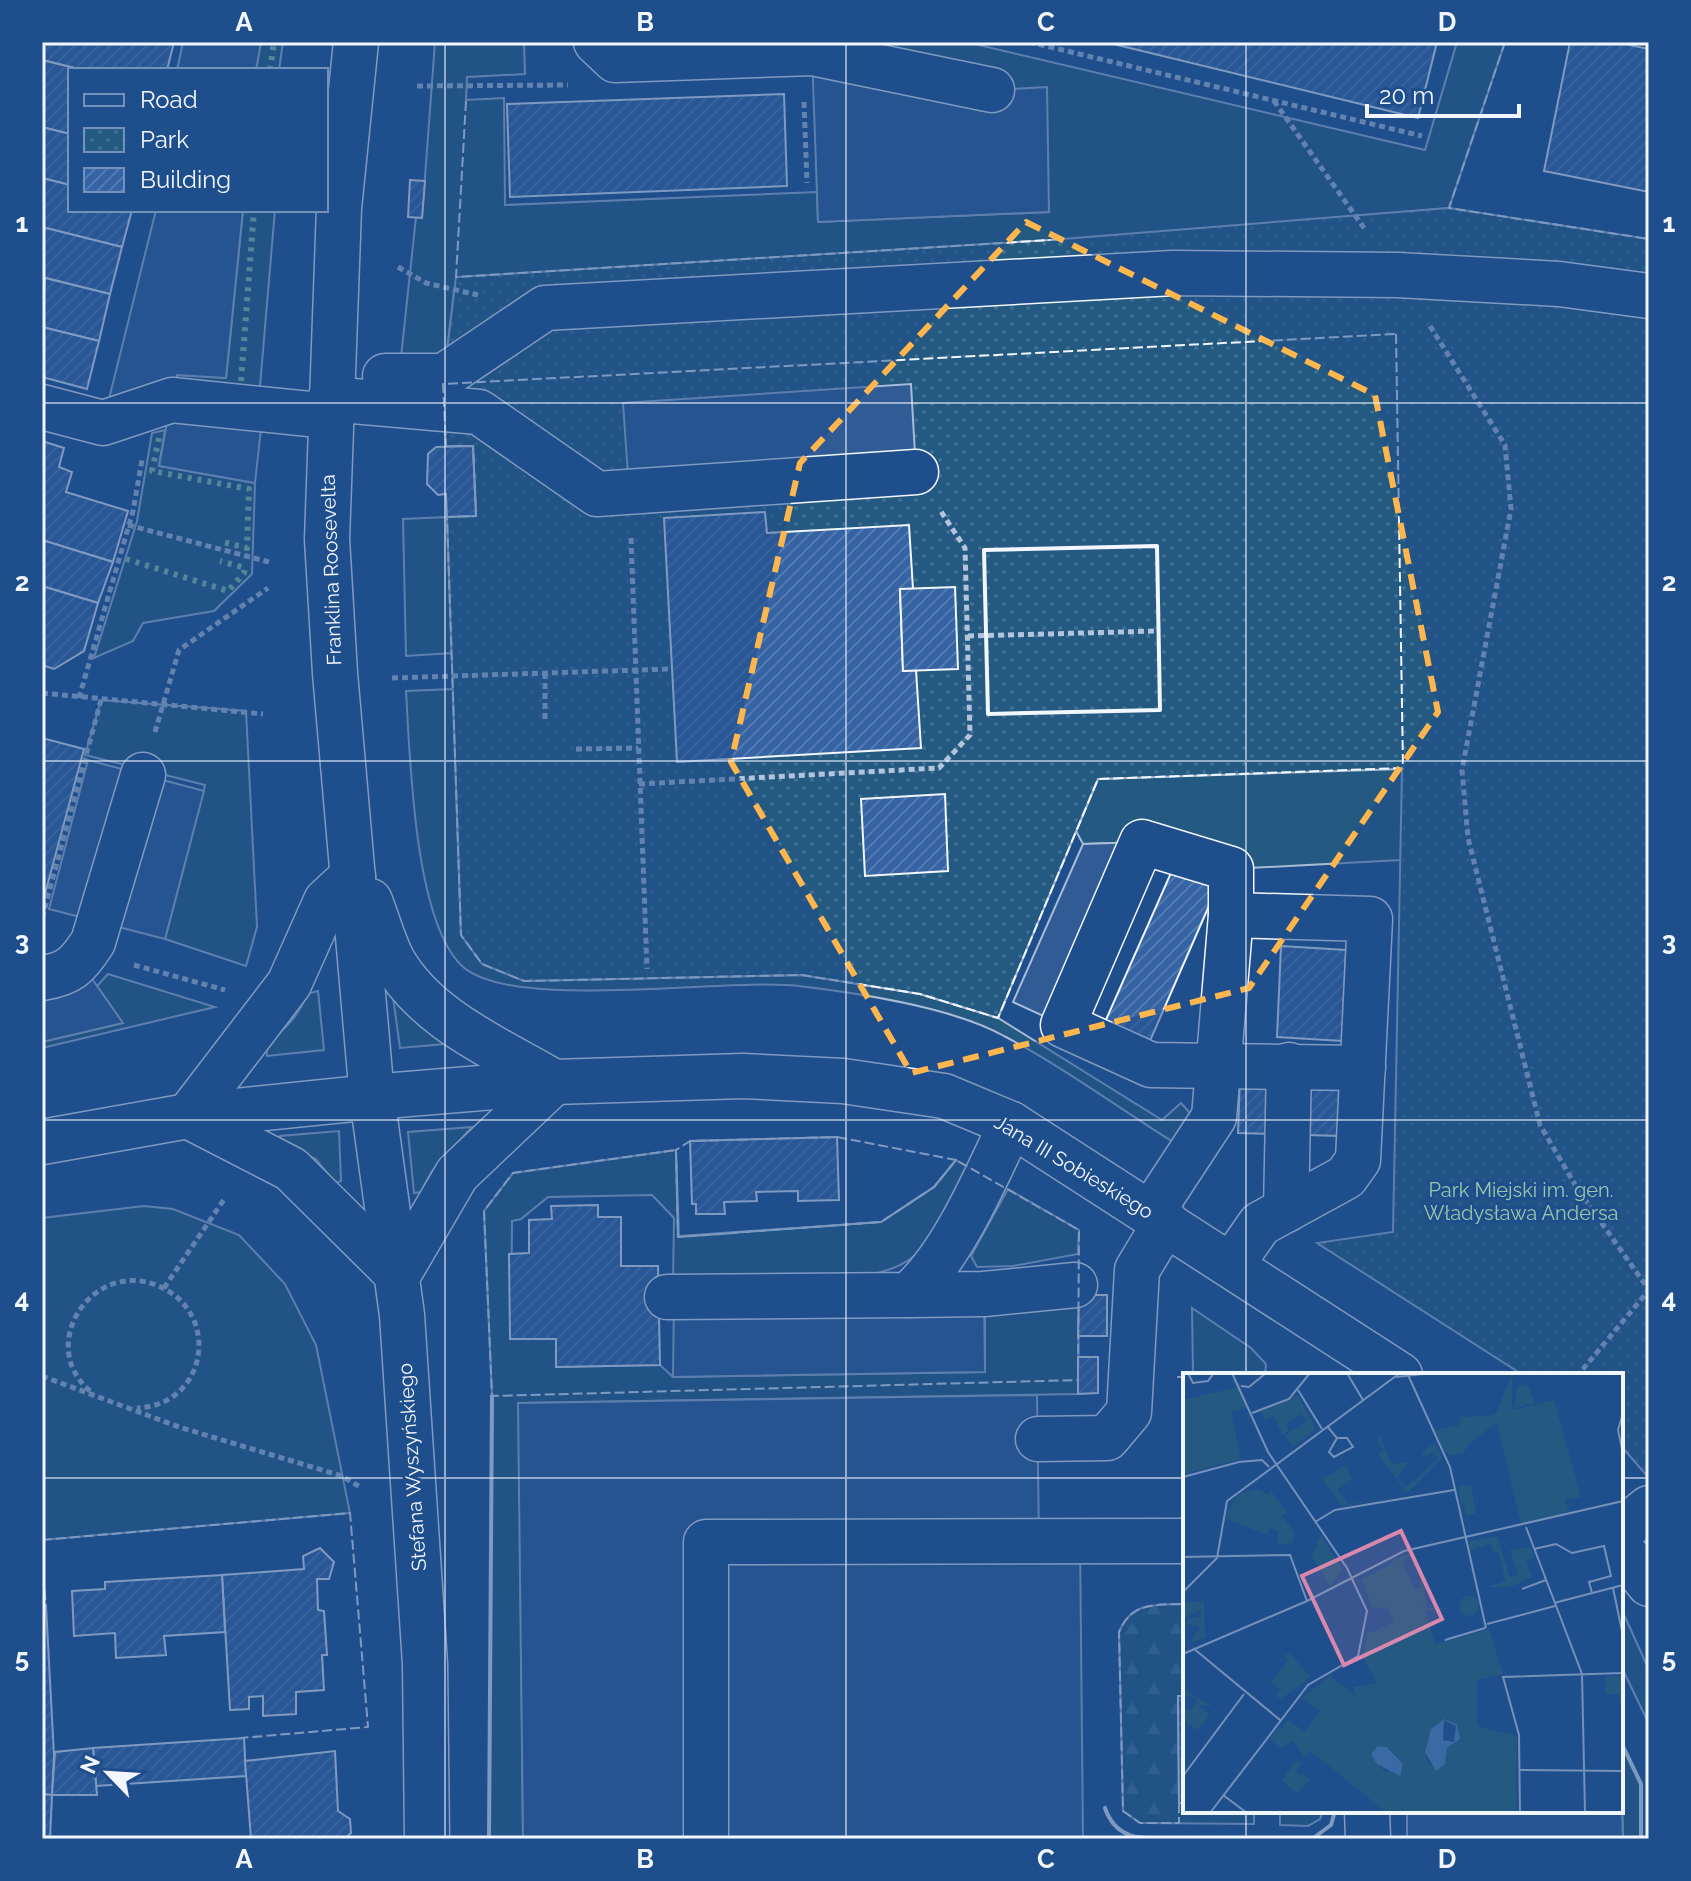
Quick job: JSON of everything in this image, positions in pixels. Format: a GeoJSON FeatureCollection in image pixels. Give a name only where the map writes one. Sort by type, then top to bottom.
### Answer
{"type":"FeatureCollection","features":[{"type":"Feature","properties":{"kind":"street","name":"Franklina Roosevelta"},"geometry":{"type":"LineString","coordinates":[[356,42],[339,208],[327,539],[372,1097]]}},
{"type":"Feature","properties":{"kind":"street"},"geometry":{"type":"LineString","coordinates":[[596,42],[615,60],[812,53],[992,90]]}},
{"type":"Feature","properties":{"kind":"street"},"geometry":{"type":"LineString","coordinates":[[385,376],[444,376],[545,308],[1173,273],[1398,275],[1559,284],[1649,296]]}},
{"type":"Feature","properties":{"kind":"street"},"geometry":{"type":"LineString","coordinates":[[42,407],[103,423],[172,400],[479,412],[597,494],[916,472]]}},
{"type":"Feature","properties":{"kind":"street"},"geometry":{"type":"LineString","coordinates":[[42,978],[65,975],[81,963],[93,942],[143,775]]}},
{"type":"Feature","properties":{"kind":"street"},"geometry":{"type":"LineString","coordinates":[[1038,1439],[1107,1438],[1129,1412],[1137,1270],[1159,1218],[1214,1117],[1219,1063],[1231,915],[1231,869],[1142,842],[1063,1025],[1151,1065],[1219,1063],[1363,1068]]}},
{"type":"Feature","properties":{"kind":"street"},"geometry":{"type":"LineString","coordinates":[[353,876],[368,896],[393,959],[420,995],[449,1020],[554,1082],[457,1174],[398,1275],[291,1169],[188,1116],[282,994],[326,901],[353,876]]}},
{"type":"Feature","properties":{"kind":"street"},"geometry":{"type":"LineString","coordinates":[[1231,915],[1370,919],[1358,1160],[1346,1177],[1260,1224],[1232,1264]]}},
{"type":"Feature","properties":{"kind":"street"},"geometry":{"type":"LineString","coordinates":[[1286,1210],[1289,1065]]}},
{"type":"Feature","properties":{"kind":"street","name":"Jana III Sobieskiego"},"geometry":{"type":"LineString","coordinates":[[42,1142],[188,1116],[554,1082],[743,1076],[843,1081],[944,1096],[1011,1124],[1397,1373]]}},
{"type":"Feature","properties":{"kind":"street","name":"Stefana Wyszyńskiego"},"geometry":{"type":"LineString","coordinates":[[372,1097],[398,1275],[425,1664],[427,1839]]}},
{"type":"Feature","properties":{"kind":"street"},"geometry":{"type":"LineString","coordinates":[[908,1295],[926,1281],[987,1178],[1011,1124]]}},
{"type":"Feature","properties":{"kind":"street"},"geometry":{"type":"LineString","coordinates":[[667,1297],[984,1294],[1075,1285]]}},
{"type":"Feature","properties":{"kind":"street"},"geometry":{"type":"LineString","coordinates":[[1623,1529],[1649,1508]]}},
{"type":"Feature","properties":{"kind":"street"},"geometry":{"type":"LineString","coordinates":[[706,1839],[706,1542],[1183,1541]]}},
{"type":"Feature","properties":{"kind":"street"},"geometry":{"type":"LineString","coordinates":[[1623,1552],[1649,1584]]}},
{"type":"Feature","properties":{"kind":"street"},"geometry":{"type":"LineString","coordinates":[[1367,1813],[1368,1839]]}},
{"type":"Feature","properties":{"kind":"path"},"geometry":{"type":"LineString","coordinates":[[1029,42],[1422,136]]}},
{"type":"Feature","properties":{"kind":"path"},"geometry":{"type":"LineString","coordinates":[[417,86],[526,86]]}},
{"type":"Feature","properties":{"kind":"path"},"geometry":{"type":"LineString","coordinates":[[1274,101],[1398,275],[1505,445],[1511,509],[1462,770],[1468,838],[1540,1125],[1577,1188],[1649,1290],[1580,1373]]}},
{"type":"Feature","properties":{"kind":"path"},"geometry":{"type":"LineString","coordinates":[[398,267],[426,283],[454,291]]}},
{"type":"Feature","properties":{"kind":"path"},"geometry":{"type":"LineString","coordinates":[[79,698],[128,525],[151,407]]}},
{"type":"Feature","properties":{"kind":"path"},"geometry":{"type":"LineString","coordinates":[[639,784],[939,768],[970,735],[965,548],[916,472]]}},
{"type":"Feature","properties":{"kind":"path"},"geometry":{"type":"LineString","coordinates":[[629,490],[647,969]]}},
{"type":"Feature","properties":{"kind":"path"},"geometry":{"type":"LineString","coordinates":[[128,525],[269,562]]}},
{"type":"Feature","properties":{"kind":"path"},"geometry":{"type":"LineString","coordinates":[[143,775],[179,650],[268,588]]}},
{"type":"Feature","properties":{"kind":"path"},"geometry":{"type":"LineString","coordinates":[[968,636],[1158,631]]}},
{"type":"Feature","properties":{"kind":"path"},"geometry":{"type":"LineString","coordinates":[[392,678],[671,669]]}},
{"type":"Feature","properties":{"kind":"path"},"geometry":{"type":"LineString","coordinates":[[545,673],[545,721]]}},
{"type":"Feature","properties":{"kind":"path"},"geometry":{"type":"LineString","coordinates":[[42,693],[263,714]]}},
{"type":"Feature","properties":{"kind":"path"},"geometry":{"type":"LineString","coordinates":[[42,918],[101,700]]}},
{"type":"Feature","properties":{"kind":"path"},"geometry":{"type":"LineString","coordinates":[[576,749],[638,748]]}},
{"type":"Feature","properties":{"kind":"path"},"geometry":{"type":"LineString","coordinates":[[86,952],[237,993]]}},
{"type":"Feature","properties":{"kind":"path"},"geometry":{"type":"LineString","coordinates":[[164,1288],[225,1198]]}},
{"type":"Feature","properties":{"kind":"path"},"geometry":{"type":"LineString","coordinates":[[90,1391],[77,1379],[70,1363],[69,1337],[77,1312],[103,1288],[119,1282],[137,1280],[164,1288],[183,1303],[193,1318],[199,1352],[186,1385],[174,1398],[159,1407],[137,1408]]}},
{"type":"Feature","properties":{"kind":"path"},"geometry":{"type":"LineString","coordinates":[[42,1376],[137,1408],[179,1427],[342,1476],[360,1487]]}},
{"type":"Feature","properties":{"kind":"highlighted area"},"geometry":{"type":"Polygon","coordinates":[[[1026,222],[1375,395],[1438,712],[1249,988],[911,1073],[731,762],[800,463],[1026,222]]]}},
{"type":"Feature","properties":{"kind":"green space"},"geometry":{"type":"Polygon","coordinates":[[[261,42],[283,42],[279,68],[256,68],[261,42]]]}},
{"type":"Feature","properties":{"kind":"green space"},"geometry":{"type":"Polygon","coordinates":[[[435,42],[524,42],[525,74],[467,77],[466,100],[504,98],[505,205],[817,192],[818,222],[1049,212],[992,90],[844,42],[966,42],[1425,150],[1457,42],[1505,42],[1449,208],[454,291],[444,376],[399,376],[416,217],[422,217],[435,42]]]}},
{"type":"Feature","properties":{"kind":"green space","name":"Park Miejski im. gen. Władysława Andersa"},"geometry":{"type":"Polygon","coordinates":[[[1449,208],[1649,239],[1649,1478],[1623,1448],[1623,1373],[1520,1373],[1317,1243],[1393,1232],[1402,769],[1098,779],[998,1018],[920,994],[802,975],[524,981],[482,964],[461,935],[447,517],[476,515],[473,446],[446,446],[443,384],[456,277],[1050,240],[1449,208]]]}},
{"type":"Feature","properties":{"kind":"green space"},"geometry":{"type":"Polygon","coordinates":[[[243,212],[275,212],[260,386],[244,396],[174,388],[177,375],[226,378],[243,212]]]}},
{"type":"Feature","properties":{"kind":"green space"},"geometry":{"type":"Polygon","coordinates":[[[165,430],[159,466],[255,483],[252,574],[214,611],[143,623],[133,641],[94,658],[137,521],[152,433],[165,430]]]}},
{"type":"Feature","properties":{"kind":"green space"},"geometry":{"type":"Polygon","coordinates":[[[447,517],[452,653],[406,656],[403,519],[447,517]]]}},
{"type":"Feature","properties":{"kind":"green space"},"geometry":{"type":"Polygon","coordinates":[[[453,689],[461,934],[524,981],[802,975],[920,994],[998,1018],[1162,1120],[1181,1103],[1190,1113],[1173,1142],[1026,1048],[983,1026],[933,1010],[877,998],[765,984],[620,990],[524,987],[486,979],[461,965],[445,942],[433,912],[424,875],[417,836],[406,691],[453,689]]]}},
{"type":"Feature","properties":{"kind":"green space"},"geometry":{"type":"Polygon","coordinates":[[[101,700],[246,711],[257,927],[246,966],[165,939],[205,785],[85,755],[101,700]]]}},
{"type":"Feature","properties":{"kind":"green space"},"geometry":{"type":"Polygon","coordinates":[[[1403,768],[1401,860],[1231,869],[1142,842],[1083,844],[1076,831],[1098,779],[1403,768]]]}},
{"type":"Feature","properties":{"kind":"green space"},"geometry":{"type":"Polygon","coordinates":[[[108,974],[215,1007],[42,1048],[42,1042],[122,1023],[97,986],[108,974]]]}},
{"type":"Feature","properties":{"kind":"green space"},"geometry":{"type":"Polygon","coordinates":[[[318,991],[324,1050],[267,1056],[266,1045],[295,1016],[307,994],[318,991]]]}},
{"type":"Feature","properties":{"kind":"green space"},"geometry":{"type":"Polygon","coordinates":[[[393,997],[446,1044],[400,1048],[393,997]]]}},
{"type":"Feature","properties":{"kind":"green space"},"geometry":{"type":"Polygon","coordinates":[[[472,1127],[432,1171],[421,1192],[414,1193],[408,1132],[472,1127]]]}},
{"type":"Feature","properties":{"kind":"green space"},"geometry":{"type":"Polygon","coordinates":[[[339,1131],[341,1181],[335,1183],[316,1159],[280,1143],[280,1136],[339,1131]]]}},
{"type":"Feature","properties":{"kind":"green space"},"geometry":{"type":"Polygon","coordinates":[[[676,1150],[679,1236],[881,1222],[934,1187],[956,1160],[969,1168],[938,1226],[914,1256],[894,1267],[867,1275],[800,1283],[673,1284],[674,1218],[652,1195],[548,1197],[521,1219],[512,1221],[511,1339],[556,1339],[556,1367],[660,1365],[673,1377],[985,1372],[985,1307],[1079,1295],[1078,1394],[519,1403],[523,1839],[489,1839],[492,1396],[484,1211],[513,1173],[676,1150]]]}},
{"type":"Feature","properties":{"kind":"green space"},"geometry":{"type":"Polygon","coordinates":[[[1008,1189],[1079,1230],[1078,1254],[1013,1266],[977,1267],[971,1256],[1008,1189]]]}},
{"type":"Feature","properties":{"kind":"green space"},"geometry":{"type":"Polygon","coordinates":[[[144,1206],[173,1209],[239,1235],[285,1284],[316,1345],[350,1513],[42,1540],[42,1218],[144,1206]]]}},
{"type":"Feature","properties":{"kind":"green space"},"geometry":{"type":"Polygon","coordinates":[[[1192,1308],[1251,1348],[1266,1364],[1265,1373],[1193,1373],[1192,1308]]]}},
{"type":"Feature","properties":{"kind":"green space"},"geometry":{"type":"Polygon","coordinates":[[[1183,1604],[1183,1696],[1178,1696],[1179,1802],[1183,1803],[1183,1813],[1254,1813],[1254,1824],[1140,1823],[1123,1811],[1119,1632],[1131,1615],[1155,1605],[1183,1604]]]}},
{"type":"Feature","properties":{"kind":"green space"},"geometry":{"type":"Polygon","coordinates":[[[1623,1612],[1649,1670],[1649,1724],[1623,1670],[1623,1612]]]}},
{"type":"Feature","properties":{"kind":"green space"},"geometry":{"type":"Polygon","coordinates":[[[1623,1746],[1641,1784],[1641,1839],[1623,1839],[1623,1746]]]}},
{"type":"Feature","properties":{"kind":"green space"},"geometry":{"type":"Polygon","coordinates":[[[1280,1813],[1322,1813],[1320,1819],[1308,1826],[1280,1825],[1280,1813]]]}},
{"type":"Feature","properties":{"kind":"shaded area"},"geometry":{"type":"Polygon","coordinates":[[[183,42],[261,42],[256,68],[177,68],[183,42]]]}},
{"type":"Feature","properties":{"kind":"shaded area"},"geometry":{"type":"Polygon","coordinates":[[[812,53],[992,90],[1047,87],[1049,212],[818,222],[812,53]]]}},
{"type":"Feature","properties":{"kind":"shaded area"},"geometry":{"type":"Polygon","coordinates":[[[156,212],[243,212],[226,378],[177,375],[173,399],[263,410],[255,483],[159,466],[169,412],[103,423],[156,212]]]}},
{"type":"Feature","properties":{"kind":"shaded area"},"geometry":{"type":"Polygon","coordinates":[[[911,384],[916,472],[629,490],[623,403],[911,384]]]}},
{"type":"Feature","properties":{"kind":"shaded area"},"geometry":{"type":"Polygon","coordinates":[[[88,760],[204,791],[165,939],[49,909],[88,760]]]}},
{"type":"Feature","properties":{"kind":"shaded area"},"geometry":{"type":"Polygon","coordinates":[[[1142,842],[1063,1025],[1013,1002],[1083,844],[1142,842]]]}},
{"type":"Feature","properties":{"kind":"shaded area"},"geometry":{"type":"Polygon","coordinates":[[[81,963],[123,1023],[42,1042],[42,978],[81,963]]]}},
{"type":"Feature","properties":{"kind":"shaded area"},"geometry":{"type":"Polygon","coordinates":[[[984,1294],[985,1372],[673,1377],[674,1297],[984,1294]]]}},
{"type":"Feature","properties":{"kind":"shaded area"},"geometry":{"type":"Polygon","coordinates":[[[1037,1395],[1039,1540],[1080,1540],[1083,1839],[523,1839],[518,1403],[1037,1395]]]}},
{"type":"Feature","properties":{"kind":"shaded area"},"geometry":{"type":"Polygon","coordinates":[[[1407,1813],[1622,1813],[1623,1839],[1407,1839],[1407,1813]]]}},
{"type":"Feature","properties":{"kind":"building"},"geometry":{"type":"Polygon","coordinates":[[[42,42],[174,42],[168,68],[75,68],[42,60],[42,42]]]}},
{"type":"Feature","properties":{"kind":"building"},"geometry":{"type":"Polygon","coordinates":[[[1105,42],[1437,42],[1418,118],[1105,42]]]}},
{"type":"Feature","properties":{"kind":"building"},"geometry":{"type":"Polygon","coordinates":[[[1570,42],[1615,42],[1649,49],[1649,192],[1544,171],[1570,42]]]}},
{"type":"Feature","properties":{"kind":"building"},"geometry":{"type":"Polygon","coordinates":[[[42,60],[75,68],[68,68],[68,134],[42,127],[42,60]]]}},
{"type":"Feature","properties":{"kind":"building"},"geometry":{"type":"Polygon","coordinates":[[[784,94],[787,186],[510,197],[507,104],[784,94]]]}},
{"type":"Feature","properties":{"kind":"building"},"geometry":{"type":"Polygon","coordinates":[[[42,127],[68,134],[68,184],[42,178],[42,127]]]}},
{"type":"Feature","properties":{"kind":"building"},"geometry":{"type":"Polygon","coordinates":[[[42,178],[68,184],[68,212],[131,212],[122,247],[42,227],[42,178]]]}},
{"type":"Feature","properties":{"kind":"building"},"geometry":{"type":"Polygon","coordinates":[[[410,180],[425,181],[422,218],[408,217],[410,180]]]}},
{"type":"Feature","properties":{"kind":"building"},"geometry":{"type":"Polygon","coordinates":[[[42,227],[122,247],[110,294],[42,277],[42,227]]]}},
{"type":"Feature","properties":{"kind":"building"},"geometry":{"type":"Polygon","coordinates":[[[45,278],[110,294],[99,341],[42,327],[45,278]]]}},
{"type":"Feature","properties":{"kind":"building"},"geometry":{"type":"Polygon","coordinates":[[[42,327],[99,341],[87,389],[42,377],[42,327]]]}},
{"type":"Feature","properties":{"kind":"building"},"geometry":{"type":"Polygon","coordinates":[[[42,441],[64,448],[59,467],[72,472],[66,492],[128,511],[113,562],[42,540],[42,441]]]}},
{"type":"Feature","properties":{"kind":"building"},"geometry":{"type":"Polygon","coordinates":[[[473,446],[476,516],[447,517],[446,494],[438,495],[427,484],[428,454],[436,447],[473,446]]]}},
{"type":"Feature","properties":{"kind":"building"},"geometry":{"type":"Polygon","coordinates":[[[765,512],[767,533],[909,525],[913,589],[900,589],[903,671],[916,670],[921,748],[677,762],[664,518],[765,512]]]}},
{"type":"Feature","properties":{"kind":"building"},"geometry":{"type":"Polygon","coordinates":[[[42,540],[113,562],[98,603],[42,586],[42,540]]]}},
{"type":"Feature","properties":{"kind":"building"},"geometry":{"type":"Polygon","coordinates":[[[42,586],[98,603],[84,651],[54,669],[42,665],[42,586]]]}},
{"type":"Feature","properties":{"kind":"building"},"geometry":{"type":"Polygon","coordinates":[[[955,587],[958,669],[903,671],[900,589],[955,587]]]}},
{"type":"Feature","properties":{"kind":"building"},"geometry":{"type":"Polygon","coordinates":[[[42,738],[84,749],[42,905],[42,738]]]}},
{"type":"Feature","properties":{"kind":"building"},"geometry":{"type":"Polygon","coordinates":[[[945,794],[948,871],[865,876],[861,799],[945,794]]]}},
{"type":"Feature","properties":{"kind":"building"},"geometry":{"type":"Polygon","coordinates":[[[1178,857],[1222,876],[1146,1050],[1101,1031],[1178,857]]]}},
{"type":"Feature","properties":{"kind":"building"},"geometry":{"type":"Polygon","coordinates":[[[1281,946],[1346,950],[1342,1041],[1277,1037],[1281,946]]]}},
{"type":"Feature","properties":{"kind":"building"},"geometry":{"type":"Polygon","coordinates":[[[1240,1076],[1342,1080],[1340,1136],[1238,1133],[1240,1076]]]}},
{"type":"Feature","properties":{"kind":"building"},"geometry":{"type":"Polygon","coordinates":[[[837,1137],[839,1200],[798,1201],[798,1191],[756,1192],[757,1201],[724,1202],[725,1214],[696,1214],[696,1204],[692,1204],[690,1141],[837,1137]]]}},
{"type":"Feature","properties":{"kind":"building"},"geometry":{"type":"Polygon","coordinates":[[[598,1205],[598,1217],[621,1217],[621,1266],[658,1266],[660,1365],[556,1367],[556,1339],[510,1339],[509,1254],[529,1253],[529,1220],[552,1219],[551,1206],[598,1205]]]}},
{"type":"Feature","properties":{"kind":"building"},"geometry":{"type":"Polygon","coordinates":[[[1079,1295],[1107,1295],[1107,1336],[1078,1336],[1079,1295]]]}},
{"type":"Feature","properties":{"kind":"building"},"geometry":{"type":"Polygon","coordinates":[[[1078,1357],[1098,1357],[1098,1393],[1078,1394],[1078,1357]]]}},
{"type":"Feature","properties":{"kind":"building"},"geometry":{"type":"Polygon","coordinates":[[[320,1548],[334,1562],[329,1579],[317,1579],[318,1610],[324,1611],[327,1655],[322,1655],[324,1690],[296,1692],[296,1714],[263,1716],[263,1696],[249,1697],[249,1709],[230,1710],[222,1575],[304,1569],[303,1556],[320,1548]]]}},
{"type":"Feature","properties":{"kind":"building"},"geometry":{"type":"Polygon","coordinates":[[[222,1575],[225,1632],[164,1636],[166,1655],[116,1658],[115,1633],[74,1636],[72,1591],[105,1589],[105,1582],[222,1575]]]}},
{"type":"Feature","properties":{"kind":"building"},"geometry":{"type":"Polygon","coordinates":[[[42,1606],[46,1606],[54,1755],[52,1795],[42,1794],[42,1606]]]}},
{"type":"Feature","properties":{"kind":"building"},"geometry":{"type":"Polygon","coordinates":[[[1178,1696],[1183,1696],[1183,1803],[1179,1803],[1178,1696]]]}},
{"type":"Feature","properties":{"kind":"building"},"geometry":{"type":"Polygon","coordinates":[[[244,1738],[246,1776],[96,1786],[93,1748],[244,1738]]]}},
{"type":"Feature","properties":{"kind":"building"},"geometry":{"type":"Polygon","coordinates":[[[93,1748],[97,1795],[52,1795],[55,1752],[93,1748]]]}},
{"type":"Feature","properties":{"kind":"building"},"geometry":{"type":"Polygon","coordinates":[[[335,1751],[338,1811],[350,1819],[351,1833],[344,1839],[251,1839],[245,1761],[335,1751]]]}},
{"type":"Feature","properties":{"kind":"building"},"geometry":{"type":"Polygon","coordinates":[[[42,1794],[52,1795],[50,1839],[42,1839],[42,1794]]]}},
{"type":"Feature","properties":{"kind":"hedge"},"geometry":{"type":"LineString","coordinates":[[270,68],[274,42]]}},
{"type":"Feature","properties":{"kind":"hedge"},"geometry":{"type":"LineString","coordinates":[[241,381],[254,212]]}},
{"type":"Feature","properties":{"kind":"hedge"},"geometry":{"type":"LineString","coordinates":[[159,438],[152,471],[249,489],[247,548],[223,542]]}},
{"type":"Feature","properties":{"kind":"hedge"},"geometry":{"type":"LineString","coordinates":[[126,559],[228,591],[245,568],[220,561]]}},
{"type":"Feature","properties":{"kind":"fence"},"geometry":{"type":"LineString","coordinates":[[1505,42],[1449,208],[1649,239]]}},
{"type":"Feature","properties":{"kind":"fence"},"geometry":{"type":"LineString","coordinates":[[466,101],[456,277],[1050,240]]}},
{"type":"Feature","properties":{"kind":"fence"},"geometry":{"type":"LineString","coordinates":[[1396,334],[1403,768],[1098,779],[998,1018],[920,994],[802,975],[524,981],[482,964],[461,935],[447,517],[476,516],[473,446],[446,446],[443,384],[1396,334]]}},
{"type":"Feature","properties":{"kind":"fence"},"geometry":{"type":"LineString","coordinates":[[837,1137],[956,1160],[934,1187],[881,1222],[678,1237],[676,1150],[690,1141],[837,1137]]}},
{"type":"Feature","properties":{"kind":"fence"},"geometry":{"type":"LineString","coordinates":[[676,1150],[678,1237],[881,1222],[934,1187],[956,1160],[1079,1230],[1078,1380],[492,1396],[484,1211],[513,1173],[676,1150]]}},
{"type":"Feature","properties":{"kind":"fence"},"geometry":{"type":"LineString","coordinates":[[1177,1377],[1183,1377]]}},
{"type":"Feature","properties":{"kind":"fence"},"geometry":{"type":"LineString","coordinates":[[42,1540],[350,1513],[368,1727],[241,1738]]}},
{"type":"Feature","properties":{"kind":"fence"},"geometry":{"type":"LineString","coordinates":[[42,1562],[46,1606],[42,1606]]}},
{"type":"Feature","properties":{"kind":"fence"},"geometry":{"type":"LineString","coordinates":[[1179,1803],[1179,1823],[1140,1823],[1123,1811],[1119,1632],[1124,1622],[1138,1610],[1155,1605],[1183,1604]]}},
{"type":"Feature","properties":{"kind":"wall"},"geometry":{"type":"LineString","coordinates":[[1157,546],[1160,710],[988,714],[984,550],[1157,546]]}},
{"type":"Feature","properties":{"kind":"wall"},"geometry":{"type":"LineString","coordinates":[[489,1839],[492,1396]]}},
{"type":"Feature","properties":{"kind":"wall"},"geometry":{"type":"LineString","coordinates":[[1623,1746],[1641,1784],[1641,1839]]}},
{"type":"Feature","properties":{"kind":"wall"},"geometry":{"type":"LineString","coordinates":[[1105,1808],[1110,1819],[1125,1833],[1144,1838],[1178,1839]]}},
{"type":"Feature","properties":{"kind":"wall"},"geometry":{"type":"LineString","coordinates":[[1312,1839],[1331,1825],[1334,1813]]}}]}
